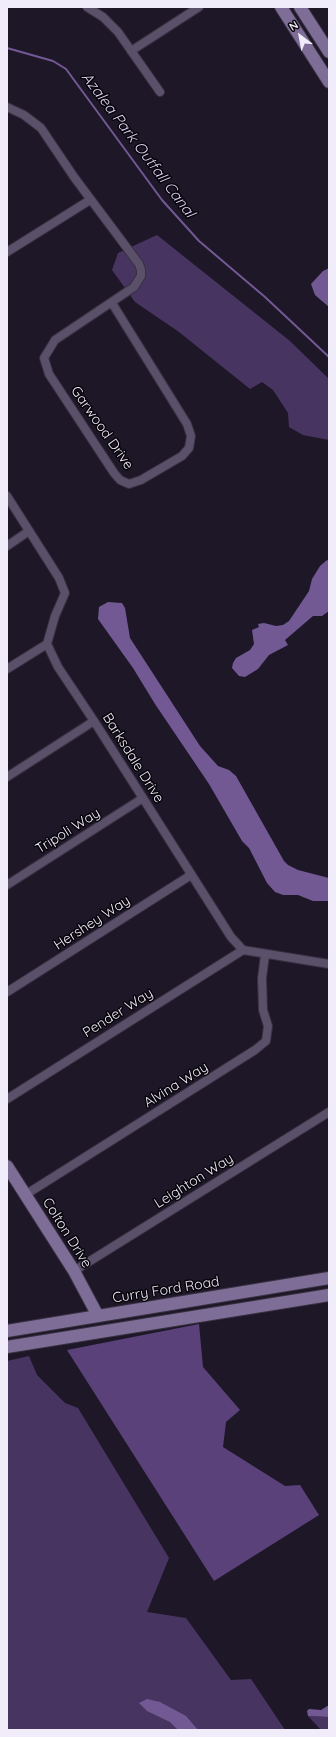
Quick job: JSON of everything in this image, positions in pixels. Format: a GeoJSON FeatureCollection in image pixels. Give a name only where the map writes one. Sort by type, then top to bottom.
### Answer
{"type":"FeatureCollection","features":[{"type":"Feature","properties":{"kind":"main road"},"geometry":{"type":"LineString","coordinates":[[281,7],[327,77]]}},
{"type":"Feature","properties":{"kind":"main road"},"geometry":{"type":"LineString","coordinates":[[300,7],[329,52]]}},
{"type":"Feature","properties":{"kind":"main road","name":"Colton Drive"},"geometry":{"type":"LineString","coordinates":[[7,1166],[74,1271],[98,1316]]}},
{"type":"Feature","properties":{"kind":"main road","name":"Curry Ford Road"},"geometry":{"type":"LineString","coordinates":[[7,1331],[329,1278]]}},
{"type":"Feature","properties":{"kind":"main road"},"geometry":{"type":"LineString","coordinates":[[111,1330],[113,1322],[117,1319],[246,1297],[262,1289]]}},
{"type":"Feature","properties":{"kind":"main road"},"geometry":{"type":"LineString","coordinates":[[7,1347],[329,1295]]}},
{"type":"Feature","properties":{"kind":"main road"},"geometry":{"type":"LineString","coordinates":[[7,1341],[81,1328],[91,1324],[98,1316]]}},
{"type":"Feature","properties":{"kind":"street"},"geometry":{"type":"LineString","coordinates":[[87,7],[102,17],[118,32],[160,92]]}},
{"type":"Feature","properties":{"kind":"street"},"geometry":{"type":"LineString","coordinates":[[131,51],[199,7]]}},
{"type":"Feature","properties":{"kind":"street","name":"Garwood Drive"},"geometry":{"type":"LineString","coordinates":[[7,107],[24,115],[41,128],[90,200],[139,264],[141,270],[141,276],[134,287],[55,340],[44,358],[49,374],[114,473],[120,480],[129,484],[141,480],[182,456],[189,448],[191,436],[187,424],[112,303]]}},
{"type":"Feature","properties":{"kind":"street"},"geometry":{"type":"LineString","coordinates":[[7,252],[90,200]]}},
{"type":"Feature","properties":{"kind":"street"},"geometry":{"type":"LineString","coordinates":[[7,496],[59,578],[65,593],[55,616],[47,644],[7,669]]}},
{"type":"Feature","properties":{"kind":"street"},"geometry":{"type":"LineString","coordinates":[[7,546],[29,532]]}},
{"type":"Feature","properties":{"kind":"street","name":"Barksdale Drive"},"geometry":{"type":"LineString","coordinates":[[47,644],[58,667],[94,721],[191,875],[231,937],[243,950]]}},
{"type":"Feature","properties":{"kind":"street"},"geometry":{"type":"LineString","coordinates":[[7,776],[94,721]]}},
{"type":"Feature","properties":{"kind":"street","name":"Tripoli Way"},"geometry":{"type":"LineString","coordinates":[[7,885],[143,798]]}},
{"type":"Feature","properties":{"kind":"street","name":"Hershey Way"},"geometry":{"type":"LineString","coordinates":[[7,992],[191,875]]}},
{"type":"Feature","properties":{"kind":"street"},"geometry":{"type":"LineString","coordinates":[[243,950],[264,955],[329,964]]}},
{"type":"Feature","properties":{"kind":"street","name":"Pender Way"},"geometry":{"type":"LineString","coordinates":[[7,1099],[243,950]]}},
{"type":"Feature","properties":{"kind":"street","name":"Alvina Way"},"geometry":{"type":"LineString","coordinates":[[25,1195],[255,1050],[266,1040],[268,1026],[263,1010],[262,978],[264,955]]}},
{"type":"Feature","properties":{"kind":"street","name":"Leighton Way"},"geometry":{"type":"LineString","coordinates":[[74,1271],[329,1112]]}},
{"type":"Feature","properties":{"kind":"shaded area"},"geometry":{"type":"Polygon","coordinates":[[[157,235],[290,341],[329,379],[329,440],[303,435],[289,427],[288,413],[273,390],[262,382],[250,389],[179,332],[135,302],[112,270],[118,253],[157,235]]]}},
{"type":"Feature","properties":{"kind":"shaded area"},"geometry":{"type":"Polygon","coordinates":[[[329,268],[329,307],[315,295],[311,284],[323,271],[329,268]]]}},
{"type":"Feature","properties":{"kind":"shaded area"},"geometry":{"type":"Polygon","coordinates":[[[327,560],[329,561],[329,611],[322,616],[313,616],[285,640],[288,645],[269,655],[258,669],[245,677],[239,676],[232,668],[233,663],[236,658],[250,650],[254,644],[252,630],[259,627],[258,624],[264,623],[276,626],[283,625],[289,621],[309,591],[312,579],[320,566],[327,560]]]}},
{"type":"Feature","properties":{"kind":"shaded area"},"geometry":{"type":"Polygon","coordinates":[[[108,602],[122,603],[125,608],[130,638],[200,746],[218,766],[229,770],[236,776],[284,861],[288,865],[298,870],[329,878],[329,901],[313,901],[298,895],[283,895],[275,892],[267,883],[249,848],[242,841],[209,784],[155,704],[133,668],[98,619],[99,607],[108,602]]]}},
{"type":"Feature","properties":{"kind":"shaded area"},"geometry":{"type":"Polygon","coordinates":[[[199,1324],[203,1367],[240,1410],[226,1422],[223,1447],[285,1486],[300,1485],[319,1515],[214,1581],[67,1350],[199,1324]]]}},
{"type":"Feature","properties":{"kind":"shaded area"},"geometry":{"type":"Polygon","coordinates":[[[29,1356],[37,1375],[65,1403],[78,1408],[169,1558],[147,1612],[186,1618],[231,1680],[251,1679],[285,1730],[7,1730],[7,1361],[29,1356]]]}},
{"type":"Feature","properties":{"kind":"shaded area"},"geometry":{"type":"Polygon","coordinates":[[[147,1699],[160,1702],[186,1716],[198,1730],[178,1730],[170,1722],[147,1711],[139,1703],[147,1699]]]}},
{"type":"Feature","properties":{"kind":"shaded area"},"geometry":{"type":"Polygon","coordinates":[[[329,1705],[329,1717],[308,1716],[307,1711],[309,1709],[321,1710],[329,1705]]]}},
{"type":"Feature","properties":{"kind":"shaded area"},"geometry":{"type":"Polygon","coordinates":[[[308,1716],[329,1717],[329,1730],[321,1730],[308,1716]]]}},
{"type":"Feature","properties":{"kind":"waterway","name":"Azalea Park Outfall Canal"},"geometry":{"type":"LineString","coordinates":[[7,48],[53,61],[66,69],[162,200],[199,241],[265,297],[329,357]]}}]}
